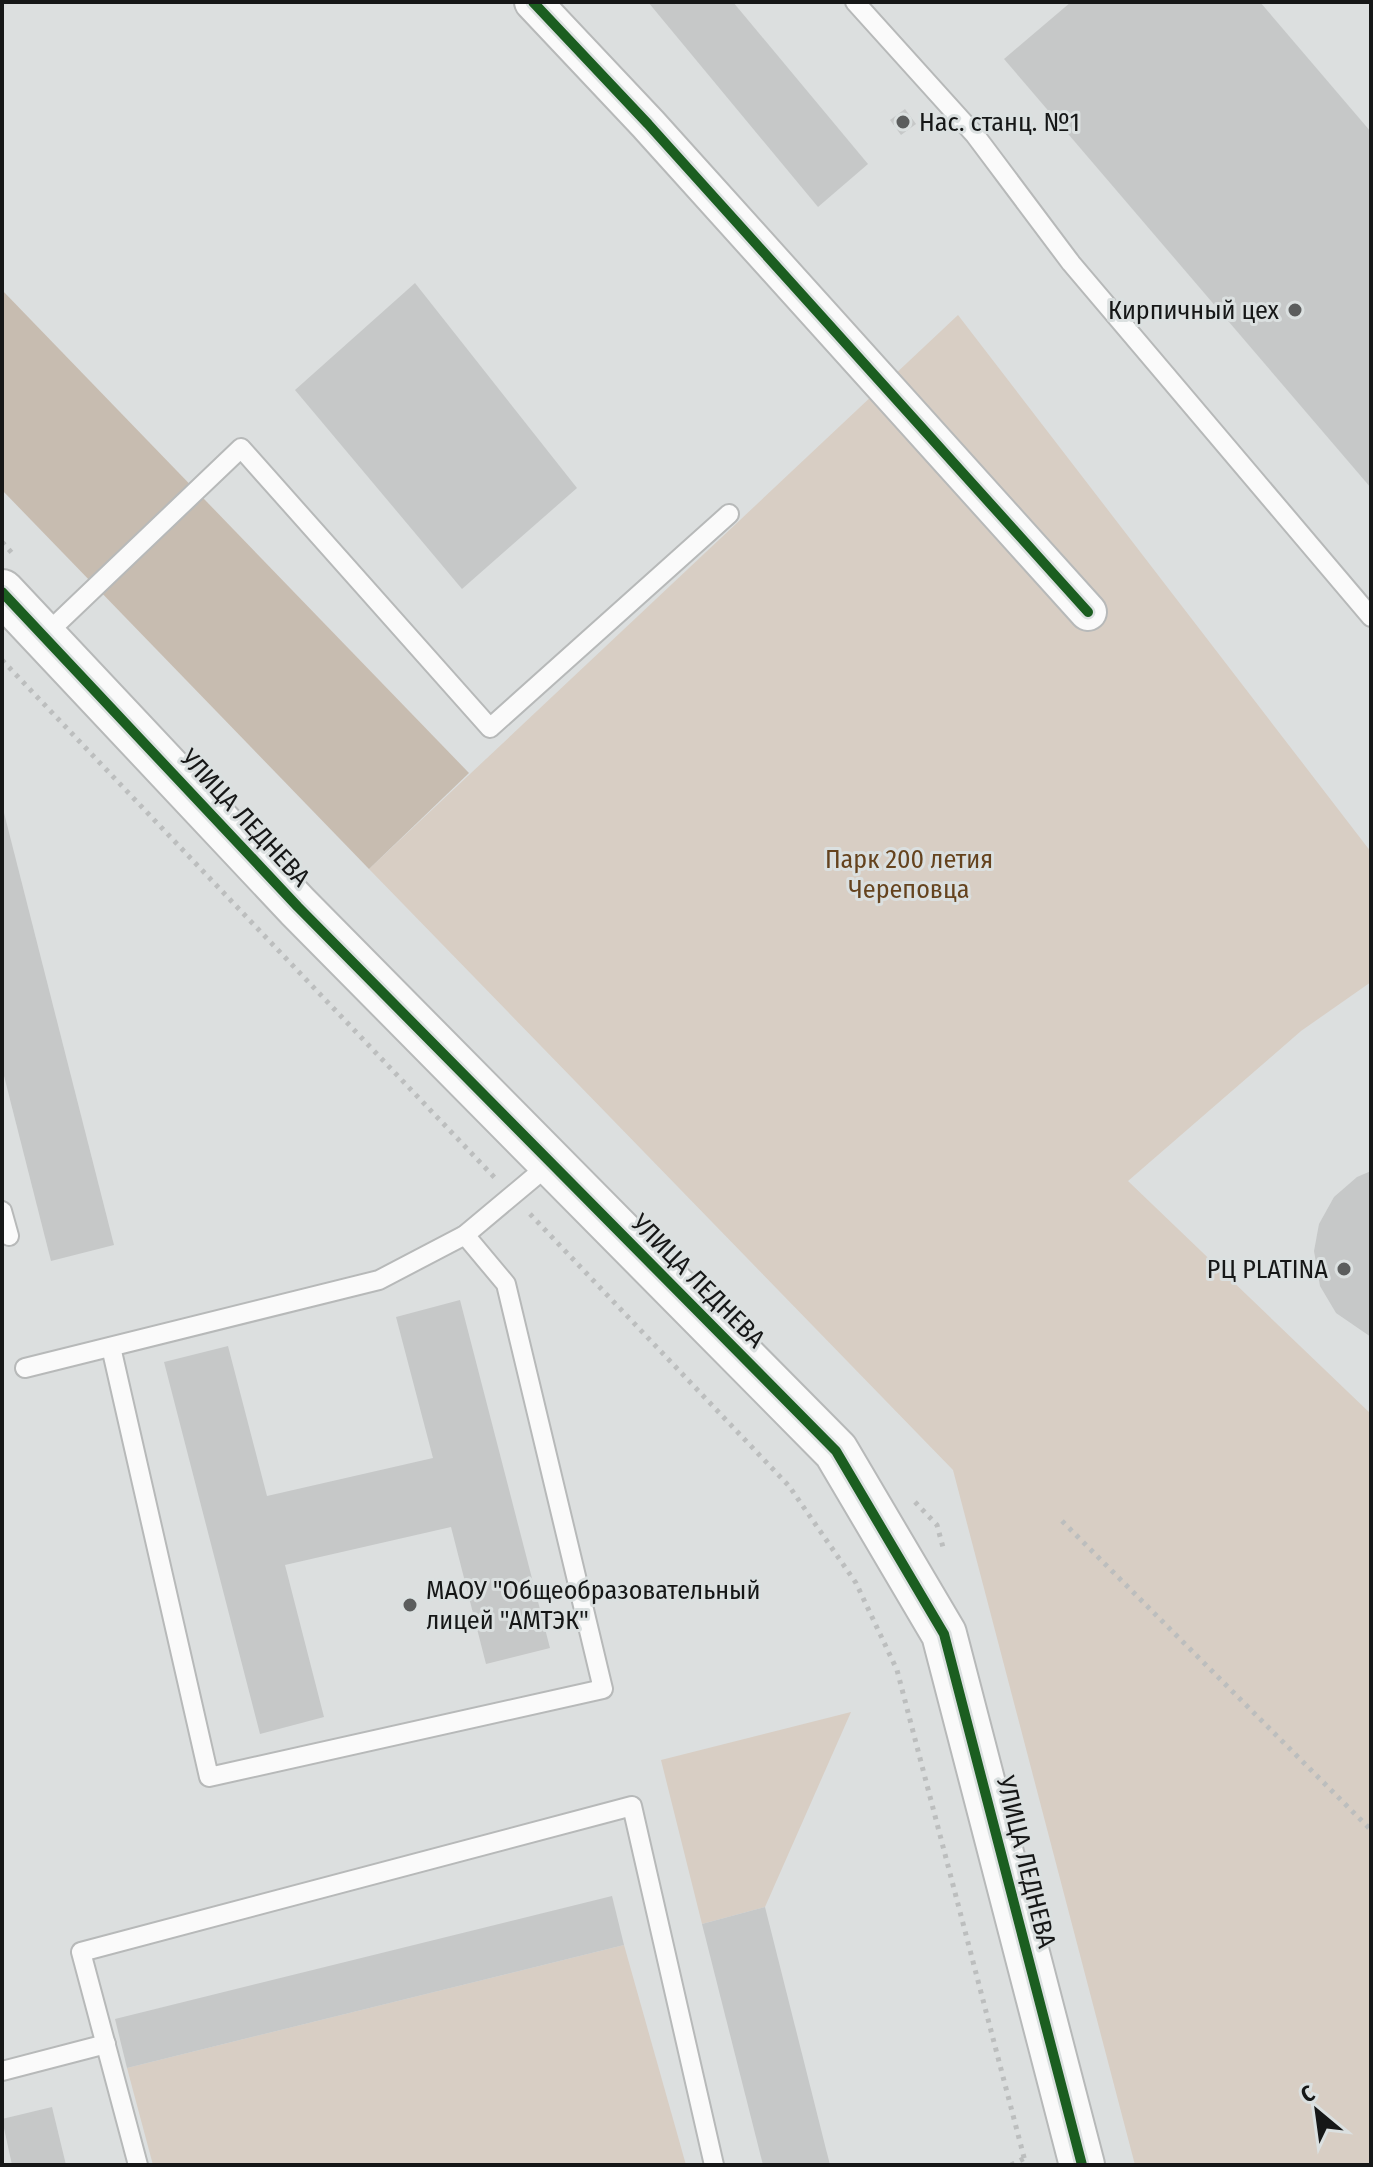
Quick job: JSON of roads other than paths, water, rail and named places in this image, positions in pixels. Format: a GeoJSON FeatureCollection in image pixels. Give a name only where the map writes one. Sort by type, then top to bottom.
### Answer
{"type":"FeatureCollection","features":[{"type":"Feature","properties":{"kind":"street"},"geometry":{"type":"LineString","coordinates":[[533,2],[648,124],[1088,612]]}},
{"type":"Feature","properties":{"kind":"street","name":"УЛИЦА ЛЕДНЕВА"},"geometry":{"type":"LineString","coordinates":[[2,592],[298,907],[836,1451],[944,1634],[1082,2165]]}},
{"type":"Feature","properties":{"kind":"lane"},"geometry":{"type":"LineString","coordinates":[[855,2],[975,135],[1071,263],[1371,617]]}},
{"type":"Feature","properties":{"kind":"lane"},"geometry":{"type":"LineString","coordinates":[[43,637],[241,448],[490,728],[729,514]]}},
{"type":"Feature","properties":{"kind":"lane"},"geometry":{"type":"LineString","coordinates":[[25,1368],[379,1280],[465,1235],[551,1163]]}},
{"type":"Feature","properties":{"kind":"lane"},"geometry":{"type":"LineString","coordinates":[[2,1211],[9,1236]]}},
{"type":"Feature","properties":{"kind":"lane"},"geometry":{"type":"LineString","coordinates":[[111,1347],[209,1777],[603,1689],[506,1284],[465,1235]]}},
{"type":"Feature","properties":{"kind":"lane"},"geometry":{"type":"LineString","coordinates":[[138,2165],[81,1952],[632,1806],[714,2165]]}},
{"type":"Feature","properties":{"kind":"lane"},"geometry":{"type":"LineString","coordinates":[[2,2071],[106,2044]]}},
{"type":"Feature","properties":{"kind":"place","name":"Нас. станц. №1"},"geometry":{"type":"Point","coordinates":[903,122]}},
{"type":"Feature","properties":{"kind":"place","name":"Кирпичный цех"},"geometry":{"type":"Point","coordinates":[1295,310]}},
{"type":"Feature","properties":{"kind":"place","name":"РЦ PLATINA"},"geometry":{"type":"Point","coordinates":[1344,1269]}},
{"type":"Feature","properties":{"kind":"place","name":"МАОУ \"Общеобразовательный лицей \"АМТЭК\""},"geometry":{"type":"Point","coordinates":[410,1605]}},
{"type":"Feature","properties":{"kind":"park label","name":"Парк 200 летия Череповца"},"geometry":{"type":"Point","coordinates":[909,874]}}]}
